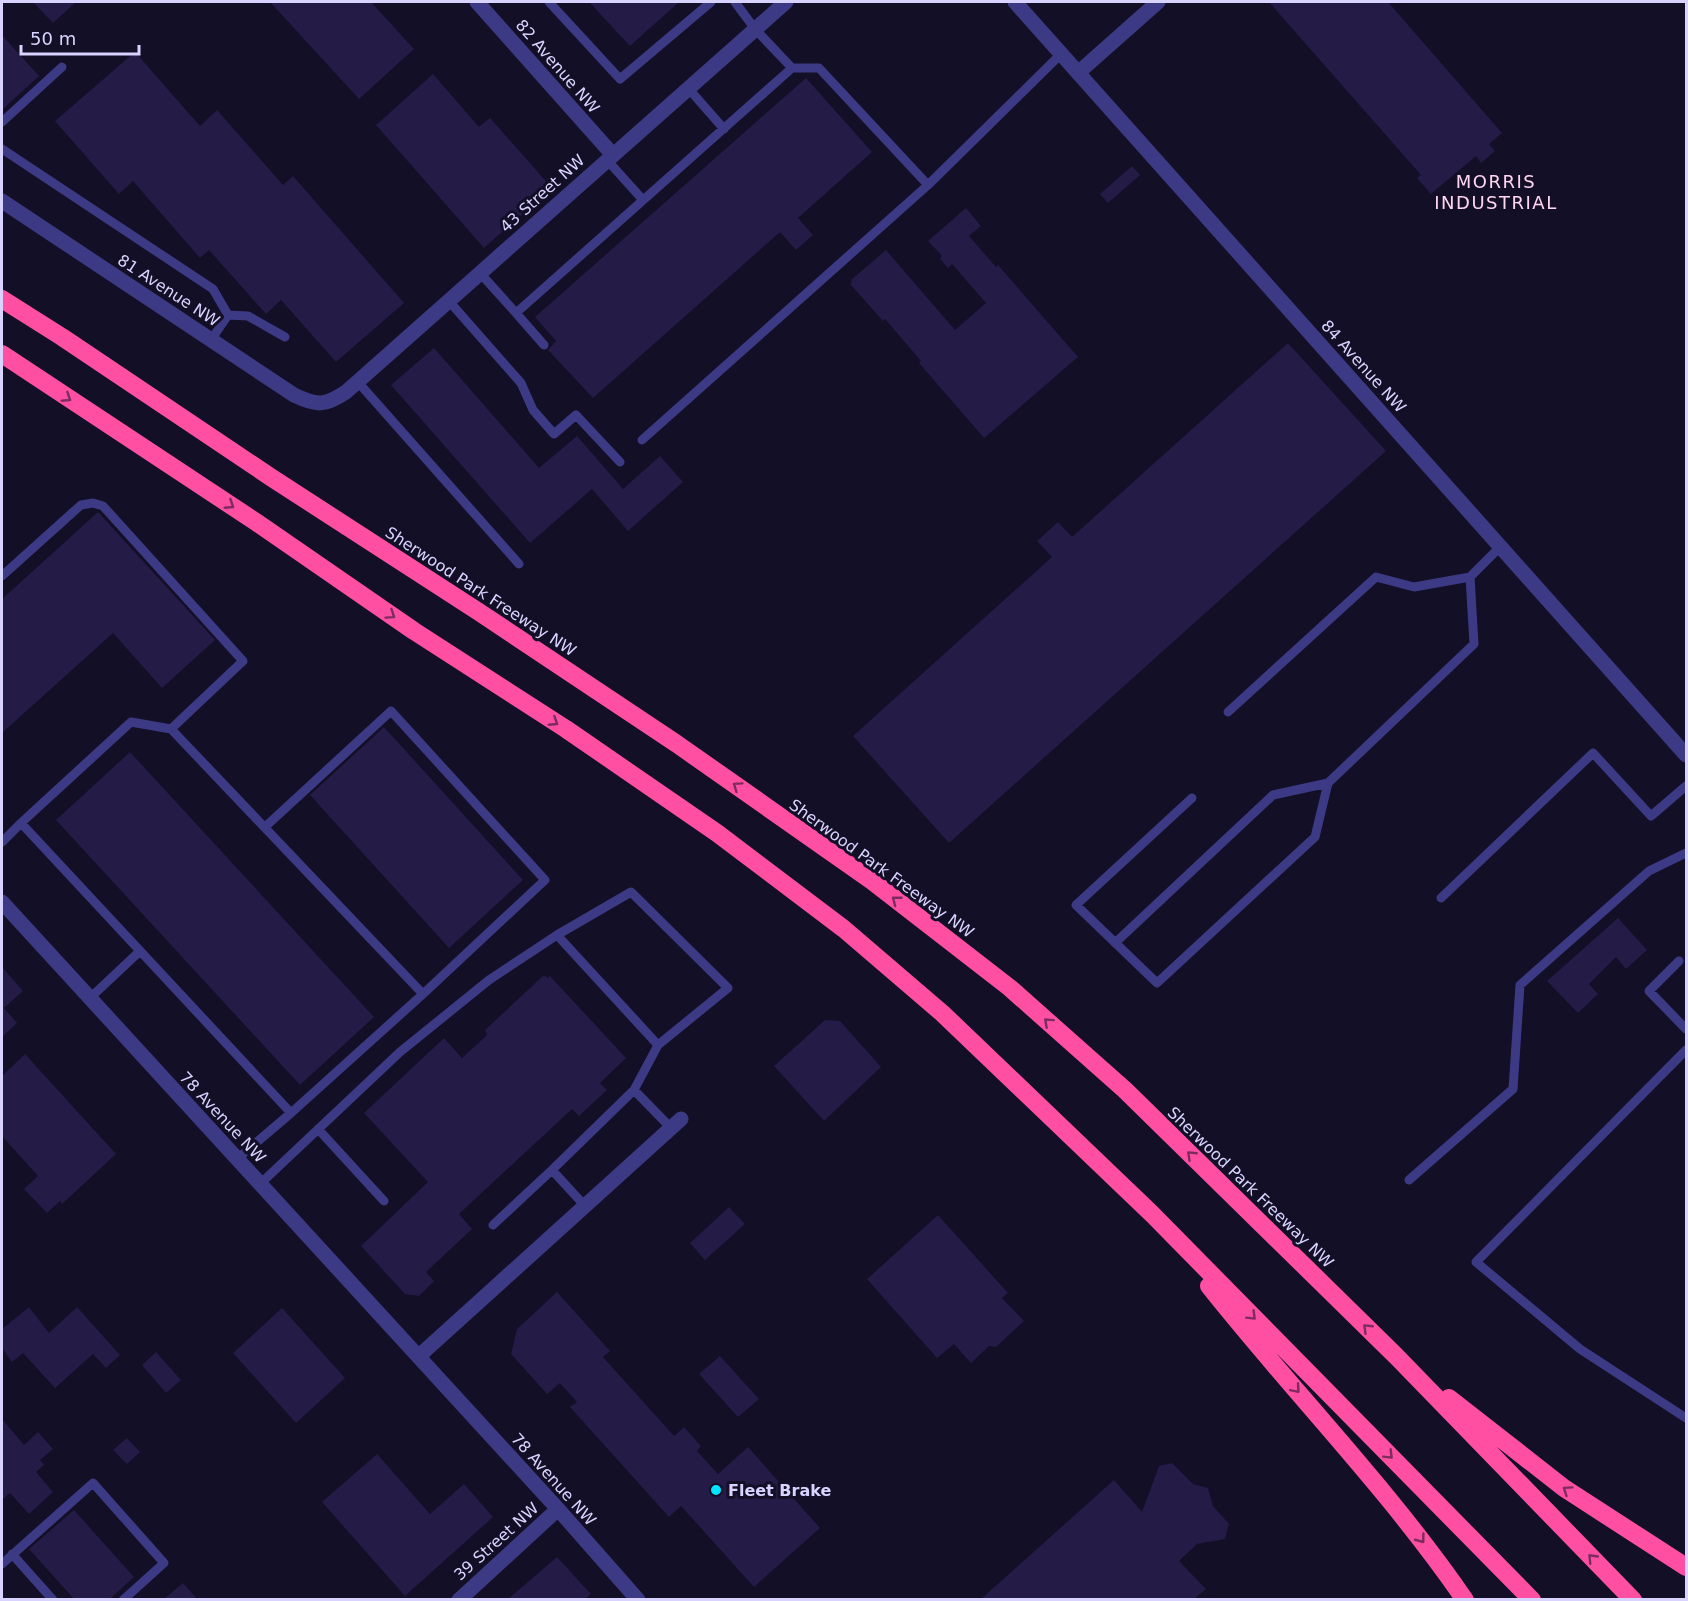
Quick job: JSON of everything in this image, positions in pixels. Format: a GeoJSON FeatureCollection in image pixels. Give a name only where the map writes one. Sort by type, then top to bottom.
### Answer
{"type":"FeatureCollection","features":[{"type":"Feature","properties":{"kind":"highway","name":"Sherwood Park Freeway NW"},"geometry":{"type":"LineString","coordinates":[[2,300],[62,336],[272,478],[677,744],[872,881],[1010,988],[1125,1090],[1396,1356],[1633,1599]]}},
{"type":"Feature","properties":{"kind":"highway"},"geometry":{"type":"LineString","coordinates":[[2,354],[256,522],[414,631],[566,729],[717,833],[844,929],[942,1013],[1152,1214],[1532,1599]]}},
{"type":"Feature","properties":{"kind":"highway"},"geometry":{"type":"LineString","coordinates":[[1152,1214],[1227,1308],[1356,1458],[1418,1535],[1465,1599]]}},
{"type":"Feature","properties":{"kind":"highway"},"geometry":{"type":"LineString","coordinates":[[1396,1356],[1564,1488],[1686,1567]]}},
{"type":"Feature","properties":{"kind":"street","name":"82 Avenue NW"},"geometry":{"type":"LineString","coordinates":[[477,2],[610,158]]}},
{"type":"Feature","properties":{"kind":"street","name":"43 Street NW"},"geometry":{"type":"LineString","coordinates":[[319,404],[335,399],[357,381],[786,2]]}},
{"type":"Feature","properties":{"kind":"street","name":"84 Avenue NW"},"geometry":{"type":"LineString","coordinates":[[1015,2],[1686,755]]}},
{"type":"Feature","properties":{"kind":"street"},"geometry":{"type":"LineString","coordinates":[[1079,72],[1158,2]]}},
{"type":"Feature","properties":{"kind":"street","name":"81 Avenue NW"},"geometry":{"type":"LineString","coordinates":[[2,201],[294,395],[319,404]]}},
{"type":"Feature","properties":{"kind":"street","name":"78 Avenue NW"},"geometry":{"type":"LineString","coordinates":[[2,902],[419,1356],[638,1599]]}},
{"type":"Feature","properties":{"kind":"street"},"geometry":{"type":"LineString","coordinates":[[419,1356],[676,1124]]}},
{"type":"Feature","properties":{"kind":"street","name":"39 Street NW"},"geometry":{"type":"LineString","coordinates":[[459,1599],[558,1509]]}},
{"type":"Feature","properties":{"kind":"lane"},"geometry":{"type":"LineString","coordinates":[[549,2],[620,80],[711,2]]}},
{"type":"Feature","properties":{"kind":"lane"},"geometry":{"type":"LineString","coordinates":[[735,2],[755,29],[792,69]]}},
{"type":"Feature","properties":{"kind":"lane"},"geometry":{"type":"LineString","coordinates":[[642,440],[928,185],[1062,53]]}},
{"type":"Feature","properties":{"kind":"lane"},"geometry":{"type":"LineString","coordinates":[[2,122],[62,66]]}},
{"type":"Feature","properties":{"kind":"lane"},"geometry":{"type":"LineString","coordinates":[[516,314],[792,69],[819,68],[928,185]]}},
{"type":"Feature","properties":{"kind":"lane"},"geometry":{"type":"LineString","coordinates":[[688,88],[724,129]]}},
{"type":"Feature","properties":{"kind":"lane"},"geometry":{"type":"LineString","coordinates":[[2,149],[213,290],[228,315]]}},
{"type":"Feature","properties":{"kind":"lane"},"geometry":{"type":"LineString","coordinates":[[610,158],[644,200]]}},
{"type":"Feature","properties":{"kind":"lane"},"geometry":{"type":"LineString","coordinates":[[480,273],[544,345]]}},
{"type":"Feature","properties":{"kind":"lane"},"geometry":{"type":"LineString","coordinates":[[447,300],[520,382],[533,410],[554,434],[576,415],[620,462]]}},
{"type":"Feature","properties":{"kind":"lane"},"geometry":{"type":"LineString","coordinates":[[228,315],[248,316],[285,337]]}},
{"type":"Feature","properties":{"kind":"lane"},"geometry":{"type":"LineString","coordinates":[[211,340],[228,315]]}},
{"type":"Feature","properties":{"kind":"lane"},"geometry":{"type":"LineString","coordinates":[[357,381],[519,564]]}},
{"type":"Feature","properties":{"kind":"lane"},"geometry":{"type":"LineString","coordinates":[[2,576],[81,505],[93,503],[103,506],[243,662],[171,729]]}},
{"type":"Feature","properties":{"kind":"lane"},"geometry":{"type":"LineString","coordinates":[[1227,712],[1376,577],[1414,587],[1470,577],[1501,546]]}},
{"type":"Feature","properties":{"kind":"lane"},"geometry":{"type":"LineString","coordinates":[[1115,943],[1273,795],[1328,783],[1474,644],[1470,577]]}},
{"type":"Feature","properties":{"kind":"lane"},"geometry":{"type":"LineString","coordinates":[[237,1159],[423,994],[546,880],[391,711],[265,827]]}},
{"type":"Feature","properties":{"kind":"lane"},"geometry":{"type":"LineString","coordinates":[[2,842],[131,722],[171,729],[423,994]]}},
{"type":"Feature","properties":{"kind":"lane"},"geometry":{"type":"LineString","coordinates":[[1441,898],[1593,753],[1651,816],[1686,786]]}},
{"type":"Feature","properties":{"kind":"lane"},"geometry":{"type":"LineString","coordinates":[[1192,798],[1076,905],[1157,983],[1315,837],[1328,783]]}},
{"type":"Feature","properties":{"kind":"lane"},"geometry":{"type":"LineString","coordinates":[[21,823],[291,1113]]}},
{"type":"Feature","properties":{"kind":"lane"},"geometry":{"type":"LineString","coordinates":[[1409,1180],[1513,1089],[1520,985],[1649,871],[1686,853]]}},
{"type":"Feature","properties":{"kind":"lane"},"geometry":{"type":"LineString","coordinates":[[260,1184],[417,1038],[489,980],[557,935],[631,892],[728,988],[658,1045],[634,1090],[493,1225]]}},
{"type":"Feature","properties":{"kind":"lane"},"geometry":{"type":"LineString","coordinates":[[557,935],[658,1045]]}},
{"type":"Feature","properties":{"kind":"lane"},"geometry":{"type":"LineString","coordinates":[[90,998],[140,951]]}},
{"type":"Feature","properties":{"kind":"lane"},"geometry":{"type":"LineString","coordinates":[[1680,960],[1649,991],[1686,1029]]}},
{"type":"Feature","properties":{"kind":"lane"},"geometry":{"type":"LineString","coordinates":[[1686,1050],[1476,1262],[1580,1349],[1686,1418]]}},
{"type":"Feature","properties":{"kind":"lane"},"geometry":{"type":"LineString","coordinates":[[634,1090],[676,1124]]}},
{"type":"Feature","properties":{"kind":"lane"},"geometry":{"type":"LineString","coordinates":[[318,1129],[384,1201]]}},
{"type":"Feature","properties":{"kind":"lane"},"geometry":{"type":"LineString","coordinates":[[552,1170],[585,1206]]}},
{"type":"Feature","properties":{"kind":"lane"},"geometry":{"type":"LineString","coordinates":[[2,1564],[93,1483],[164,1563],[123,1599]]}},
{"type":"Feature","properties":{"kind":"lane"},"geometry":{"type":"LineString","coordinates":[[12,1554],[53,1599]]}},
{"type":"Feature","properties":{"kind":"building"},"geometry":{"type":"Polygon","coordinates":[[[33,2],[76,2],[53,23],[33,2]]]}},
{"type":"Feature","properties":{"kind":"building"},"geometry":{"type":"Polygon","coordinates":[[[270,2],[371,2],[414,49],[359,99],[270,2]]]}},
{"type":"Feature","properties":{"kind":"building"},"geometry":{"type":"Polygon","coordinates":[[[589,2],[679,2],[630,46],[589,2]]]}},
{"type":"Feature","properties":{"kind":"building"},"geometry":{"type":"Polygon","coordinates":[[[1269,2],[1388,2],[1502,133],[1489,144],[1495,151],[1481,163],[1476,156],[1431,194],[1417,178],[1421,175],[1269,2]]]}},
{"type":"Feature","properties":{"kind":"building"},"geometry":{"type":"Polygon","coordinates":[[[2,35],[39,76],[2,110],[2,35]]]}},
{"type":"Feature","properties":{"kind":"building"},"geometry":{"type":"Polygon","coordinates":[[[135,52],[200,126],[217,110],[283,185],[293,176],[404,303],[336,362],[281,300],[266,314],[209,250],[200,258],[133,181],[119,194],[55,121],[135,52]]]}},
{"type":"Feature","properties":{"kind":"building"},"geometry":{"type":"Polygon","coordinates":[[[433,74],[479,127],[490,118],[552,188],[484,248],[376,125],[433,74]]]}},
{"type":"Feature","properties":{"kind":"building"},"geometry":{"type":"Polygon","coordinates":[[[806,78],[872,152],[798,218],[813,235],[796,250],[780,232],[593,398],[548,350],[556,341],[535,317],[806,78]]]}},
{"type":"Feature","properties":{"kind":"building"},"geometry":{"type":"Polygon","coordinates":[[[1132,166],[1140,175],[1108,203],[1100,194],[1132,166]]]}},
{"type":"Feature","properties":{"kind":"building"},"geometry":{"type":"Polygon","coordinates":[[[966,208],[981,226],[969,236],[996,267],[998,265],[1078,357],[984,438],[919,363],[921,361],[885,319],[883,321],[850,284],[851,280],[886,250],[955,330],[986,303],[952,264],[948,268],[940,259],[942,256],[928,241],[966,208]]]}},
{"type":"Feature","properties":{"kind":"building"},"geometry":{"type":"Polygon","coordinates":[[[1288,343],[1386,451],[949,843],[853,736],[1052,557],[1037,541],[1058,522],[1072,537],[1288,343]]]}},
{"type":"Feature","properties":{"kind":"building"},"geometry":{"type":"Polygon","coordinates":[[[434,348],[539,468],[577,436],[623,489],[660,456],[683,482],[628,531],[592,489],[530,543],[391,385],[434,348]]]}},
{"type":"Feature","properties":{"kind":"building"},"geometry":{"type":"Polygon","coordinates":[[[98,512],[215,640],[162,688],[113,633],[2,733],[2,599],[98,512]]]}},
{"type":"Feature","properties":{"kind":"building"},"geometry":{"type":"Polygon","coordinates":[[[384,727],[523,880],[449,948],[310,795],[384,727]]]}},
{"type":"Feature","properties":{"kind":"building"},"geometry":{"type":"Polygon","coordinates":[[[130,752],[374,1017],[300,1085],[56,820],[130,752]]]}},
{"type":"Feature","properties":{"kind":"building"},"geometry":{"type":"Polygon","coordinates":[[[1618,918],[1647,950],[1626,969],[1616,957],[1589,984],[1598,994],[1578,1013],[1547,981],[1618,918]]]}},
{"type":"Feature","properties":{"kind":"building"},"geometry":{"type":"Polygon","coordinates":[[[2,967],[23,991],[4,1008],[17,1023],[2,1037],[2,967]]]}},
{"type":"Feature","properties":{"kind":"building"},"geometry":{"type":"Polygon","coordinates":[[[544,975],[548,978],[550,976],[626,1058],[600,1083],[607,1090],[579,1116],[572,1109],[459,1214],[472,1229],[426,1272],[434,1281],[419,1296],[405,1294],[361,1246],[428,1182],[364,1113],[444,1038],[462,1058],[487,1035],[485,1030],[544,975]]]}},
{"type":"Feature","properties":{"kind":"building"},"geometry":{"type":"Polygon","coordinates":[[[825,1020],[840,1021],[881,1067],[824,1121],[774,1066],[825,1020]]]}},
{"type":"Feature","properties":{"kind":"building"},"geometry":{"type":"Polygon","coordinates":[[[25,1054],[116,1154],[62,1204],[60,1201],[47,1213],[24,1189],[38,1176],[2,1136],[2,1076],[25,1054]]]}},
{"type":"Feature","properties":{"kind":"building"},"geometry":{"type":"Polygon","coordinates":[[[729,1207],[745,1224],[705,1260],[690,1243],[729,1207]]]}},
{"type":"Feature","properties":{"kind":"building"},"geometry":{"type":"Polygon","coordinates":[[[938,1215],[1008,1293],[1002,1298],[1024,1321],[996,1347],[989,1346],[971,1363],[954,1344],[937,1358],[867,1279],[938,1215]]]}},
{"type":"Feature","properties":{"kind":"building","name":"Fleet Brake"},"geometry":{"type":"Polygon","coordinates":[[[557,1292],[610,1351],[603,1357],[674,1436],[684,1427],[701,1446],[697,1451],[718,1474],[748,1447],[820,1528],[754,1587],[681,1506],[669,1517],[570,1407],[577,1402],[560,1383],[547,1394],[511,1354],[517,1329],[557,1292]]]}},
{"type":"Feature","properties":{"kind":"building"},"geometry":{"type":"Polygon","coordinates":[[[29,1307],[49,1333],[77,1307],[120,1355],[106,1368],[93,1354],[55,1388],[23,1353],[12,1362],[2,1348],[2,1329],[29,1307]]]}},
{"type":"Feature","properties":{"kind":"building"},"geometry":{"type":"Polygon","coordinates":[[[282,1308],[345,1378],[296,1423],[233,1353],[282,1308]]]}},
{"type":"Feature","properties":{"kind":"building"},"geometry":{"type":"Polygon","coordinates":[[[156,1352],[181,1380],[166,1393],[142,1365],[156,1352]]]}},
{"type":"Feature","properties":{"kind":"building"},"geometry":{"type":"Polygon","coordinates":[[[720,1356],[759,1399],[738,1417],[699,1374],[720,1356]]]}},
{"type":"Feature","properties":{"kind":"building"},"geometry":{"type":"Polygon","coordinates":[[[2,1419],[24,1445],[38,1432],[53,1449],[40,1460],[44,1465],[36,1472],[53,1492],[29,1514],[10,1493],[2,1500],[2,1419]]]}},
{"type":"Feature","properties":{"kind":"building"},"geometry":{"type":"Polygon","coordinates":[[[127,1438],[140,1452],[127,1464],[113,1450],[127,1438]]]}},
{"type":"Feature","properties":{"kind":"building"},"geometry":{"type":"Polygon","coordinates":[[[377,1454],[430,1514],[464,1484],[493,1517],[405,1596],[322,1502],[377,1454]]]}},
{"type":"Feature","properties":{"kind":"building"},"geometry":{"type":"Polygon","coordinates":[[[1172,1463],[1193,1484],[1208,1488],[1213,1506],[1229,1524],[1225,1539],[1197,1544],[1179,1561],[1206,1589],[1194,1599],[981,1599],[1114,1480],[1142,1512],[1159,1466],[1172,1463]]]}},
{"type":"Feature","properties":{"kind":"building"},"geometry":{"type":"Polygon","coordinates":[[[74,1510],[134,1577],[110,1599],[74,1599],[29,1549],[74,1510]]]}},
{"type":"Feature","properties":{"kind":"building"},"geometry":{"type":"Polygon","coordinates":[[[557,1557],[591,1594],[585,1599],[508,1599],[557,1557]]]}},
{"type":"Feature","properties":{"kind":"building"},"geometry":{"type":"Polygon","coordinates":[[[183,1583],[197,1599],[164,1599],[183,1583]]]}},
{"type":"Feature","properties":{"kind":"place","name":"Fleet Brake"},"geometry":{"type":"Point","coordinates":[716,1490]}},
{"type":"Feature","properties":{"kind":"district","name":"MORRIS INDUSTRIAL"},"geometry":{"type":"Point","coordinates":[1496,192]}}]}
